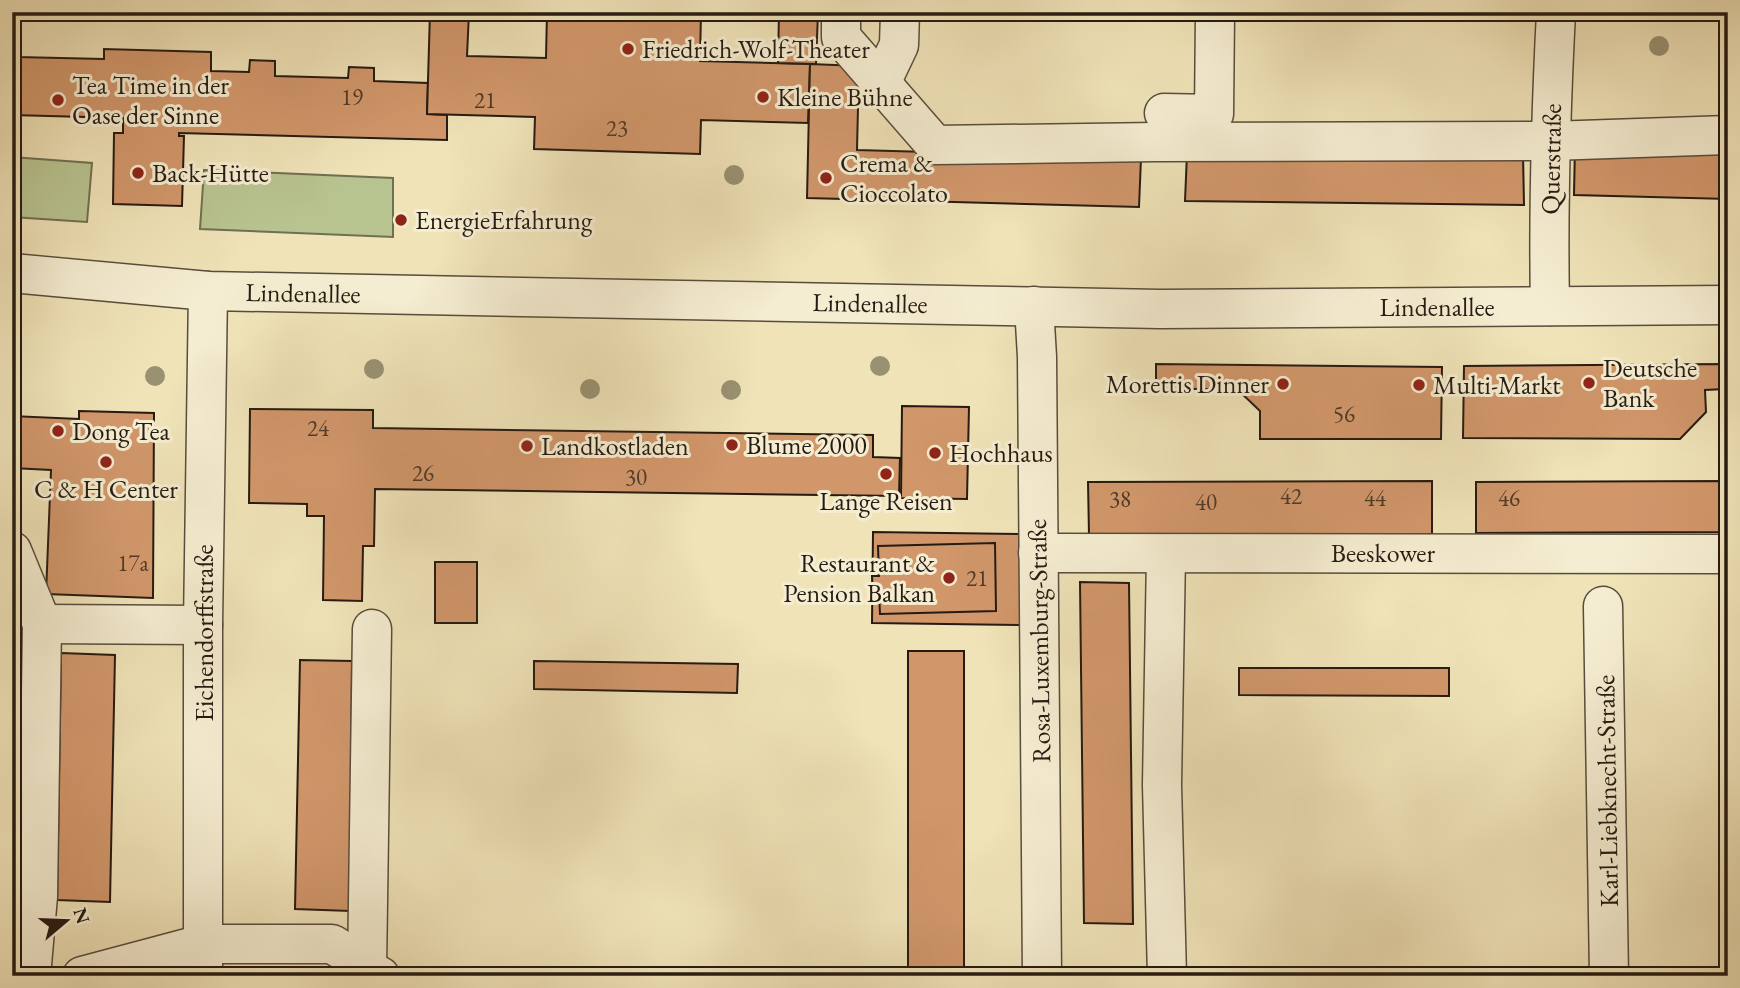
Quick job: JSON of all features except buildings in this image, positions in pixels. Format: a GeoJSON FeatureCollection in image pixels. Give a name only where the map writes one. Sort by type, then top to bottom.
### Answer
{"type":"FeatureCollection","features":[{"type":"Feature","properties":{"kind":"street"},"geometry":{"type":"LineString","coordinates":[[841,12],[841,37],[935,145],[1550,141],[1728,135]]}},
{"type":"Feature","properties":{"kind":"street"},"geometry":{"type":"LineString","coordinates":[[881,83],[899,45],[900,12]]}},
{"type":"Feature","properties":{"kind":"street","name":"Querstraße"},"geometry":{"type":"LineString","coordinates":[[1550,306],[1550,141],[1556,12]]}},
{"type":"Feature","properties":{"kind":"street"},"geometry":{"type":"LineString","coordinates":[[1164,113],[1214,114],[1215,13]]}},
{"type":"Feature","properties":{"kind":"street","name":"Lindenallee"},"geometry":{"type":"LineString","coordinates":[[12,273],[208,291],[1174,309],[1728,305]]}},
{"type":"Feature","properties":{"kind":"street","name":"Eichendorffstraße"},"geometry":{"type":"LineString","coordinates":[[202,960],[208,291]]}},
{"type":"Feature","properties":{"kind":"street","name":"Rosa-Luxemburg-Straße"},"geometry":{"type":"LineString","coordinates":[[1034,306],[1037,357],[1042,976]]}},
{"type":"Feature","properties":{"kind":"street"},"geometry":{"type":"LineString","coordinates":[[12,551],[42,624],[38,896],[32,976]]}},
{"type":"Feature","properties":{"kind":"street","name":"Beeskower"},"geometry":{"type":"LineString","coordinates":[[1038,552],[1728,554]]}},
{"type":"Feature","properties":{"kind":"street"},"geometry":{"type":"LineString","coordinates":[[1166,554],[1162,785],[1167,976]]}},
{"type":"Feature","properties":{"kind":"street","name":"Karl-Liebknecht-Straße"},"geometry":{"type":"LineString","coordinates":[[1604,606],[1609,976]]}},
{"type":"Feature","properties":{"kind":"street"},"geometry":{"type":"LineString","coordinates":[[42,624],[204,625]]}},
{"type":"Feature","properties":{"kind":"street"},"geometry":{"type":"LineString","coordinates":[[372,629],[373,973]]}},
{"type":"Feature","properties":{"kind":"street"},"geometry":{"type":"LineString","coordinates":[[82,976],[332,944],[373,973]]}},
{"type":"Feature","properties":{"kind":"green space"},"geometry":{"type":"Polygon","coordinates":[[[12,157],[92,163],[87,222],[12,217],[12,157]]]}},
{"type":"Feature","properties":{"kind":"green space"},"geometry":{"type":"Polygon","coordinates":[[[204,170],[393,178],[393,237],[200,229],[204,170]]]}},
{"type":"Feature","properties":{"kind":"place","name":"Friedrich-Wolf-Theater"},"geometry":{"type":"Point","coordinates":[628,49]}},
{"type":"Feature","properties":{"kind":"place","name":"Kleine Bühne"},"geometry":{"type":"Point","coordinates":[763,97]}},
{"type":"Feature","properties":{"kind":"place","name":"Tea Time in der Oase der Sinne"},"geometry":{"type":"Point","coordinates":[58,100]}},
{"type":"Feature","properties":{"kind":"place","name":"Back-Hütte"},"geometry":{"type":"Point","coordinates":[138,173]}},
{"type":"Feature","properties":{"kind":"place","name":"Crema & Cioccolato"},"geometry":{"type":"Point","coordinates":[826,178]}},
{"type":"Feature","properties":{"kind":"place","name":"EnergieErfahrung"},"geometry":{"type":"Point","coordinates":[401,220]}},
{"type":"Feature","properties":{"kind":"place","name":"Deutsche Bank"},"geometry":{"type":"Point","coordinates":[1589,383]}},
{"type":"Feature","properties":{"kind":"place","name":"Morettis Dinner"},"geometry":{"type":"Point","coordinates":[1283,384]}},
{"type":"Feature","properties":{"kind":"place","name":"Multi-Markt"},"geometry":{"type":"Point","coordinates":[1419,385]}},
{"type":"Feature","properties":{"kind":"place","name":"Dong Tea"},"geometry":{"type":"Point","coordinates":[58,431]}},
{"type":"Feature","properties":{"kind":"place","name":"Blume 2000"},"geometry":{"type":"Point","coordinates":[732,445]}},
{"type":"Feature","properties":{"kind":"place","name":"Landkostladen"},"geometry":{"type":"Point","coordinates":[527,446]}},
{"type":"Feature","properties":{"kind":"place","name":"Hochhaus"},"geometry":{"type":"Point","coordinates":[935,453]}},
{"type":"Feature","properties":{"kind":"place","name":"C & H Center"},"geometry":{"type":"Point","coordinates":[106,462]}},
{"type":"Feature","properties":{"kind":"place","name":"Lange Reisen"},"geometry":{"type":"Point","coordinates":[886,474]}},
{"type":"Feature","properties":{"kind":"place","name":"Restaurant & Pension Balkan"},"geometry":{"type":"Point","coordinates":[949,578]}}]}
